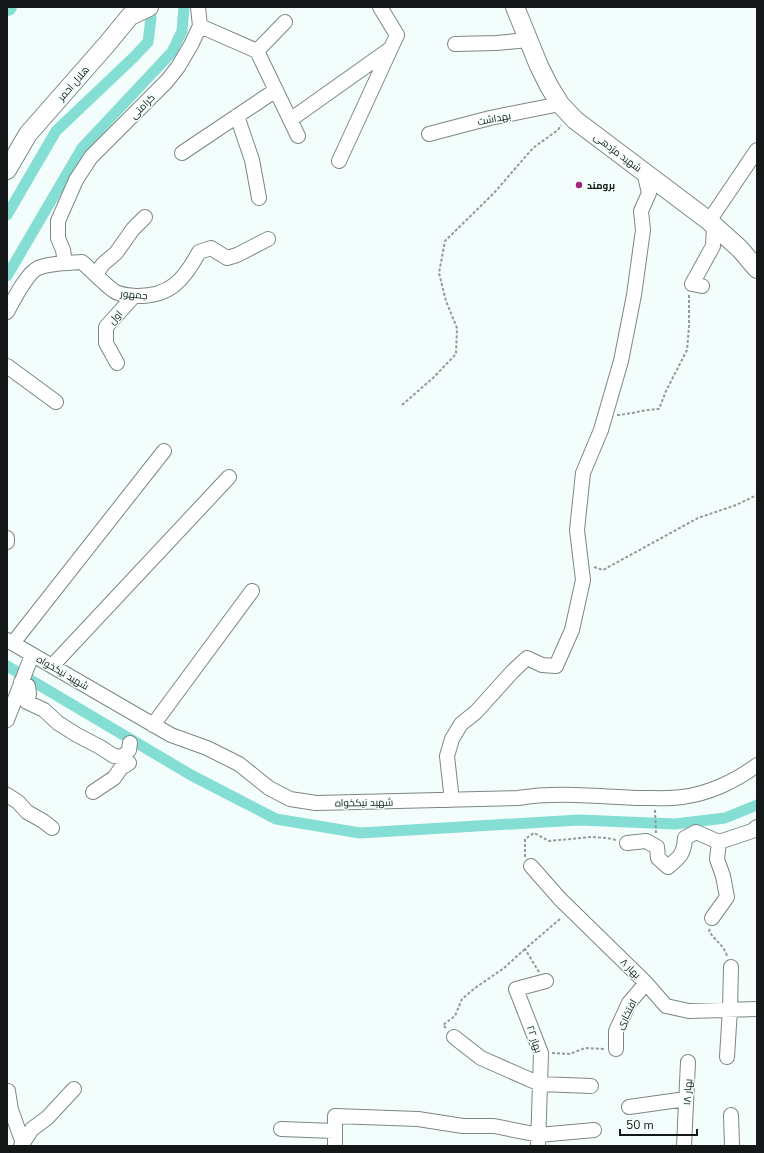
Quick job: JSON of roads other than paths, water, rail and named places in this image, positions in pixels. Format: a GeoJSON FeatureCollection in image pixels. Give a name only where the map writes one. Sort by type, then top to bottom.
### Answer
{"type":"FeatureCollection","features":[{"type":"Feature","properties":{"kind":"main road","name":"شهید مژدهی"},"geometry":{"type":"LineString","coordinates":[[515,7],[539,66],[565,109],[575,120],[712,223],[740,249],[757,269]]}},
{"type":"Feature","properties":{"kind":"main road","name":"هلال احمر"},"geometry":{"type":"LineString","coordinates":[[7,170],[28,134],[130,16],[144,9]]}},
{"type":"Feature","properties":{"kind":"street"},"geometry":{"type":"LineString","coordinates":[[198,7],[200,26],[257,51],[298,136]]}},
{"type":"Feature","properties":{"kind":"street"},"geometry":{"type":"LineString","coordinates":[[340,161],[397,35],[380,7]]}},
{"type":"Feature","properties":{"kind":"street"},"geometry":{"type":"LineString","coordinates":[[257,51],[285,22]]}},
{"type":"Feature","properties":{"kind":"street","name":"کرامتی"},"geometry":{"type":"LineString","coordinates":[[65,263],[63,250],[58,238],[58,221],[76,180],[91,157],[167,81],[191,45],[200,26]]}},
{"type":"Feature","properties":{"kind":"street"},"geometry":{"type":"LineString","coordinates":[[455,44],[496,43],[528,40]]}},
{"type":"Feature","properties":{"kind":"street"},"geometry":{"type":"LineString","coordinates":[[290,120],[390,49]]}},
{"type":"Feature","properties":{"kind":"street"},"geometry":{"type":"LineString","coordinates":[[182,153],[276,90]]}},
{"type":"Feature","properties":{"kind":"street","name":"بهداشت"},"geometry":{"type":"LineString","coordinates":[[429,134],[490,118],[565,109]]}},
{"type":"Feature","properties":{"kind":"street"},"geometry":{"type":"LineString","coordinates":[[237,116],[252,160],[259,198]]}},
{"type":"Feature","properties":{"kind":"street"},"geometry":{"type":"LineString","coordinates":[[697,285],[712,246],[712,223],[757,150]]}},
{"type":"Feature","properties":{"kind":"street"},"geometry":{"type":"LineString","coordinates":[[449,800],[451,792],[447,756],[452,739],[461,724],[476,712],[512,672],[527,658],[542,665],[556,666],[572,630],[584,580],[577,530],[584,473],[601,430],[620,361],[634,294],[644,230],[641,210],[648,193],[644,172]]}},
{"type":"Feature","properties":{"kind":"street"},"geometry":{"type":"LineString","coordinates":[[96,274],[103,264],[116,253],[133,229],[145,217]]}},
{"type":"Feature","properties":{"kind":"street","name":"جمهور"},"geometry":{"type":"LineString","coordinates":[[7,312],[24,282],[37,268],[65,263],[82,262],[115,292],[134,296],[150,296],[172,287],[189,270],[200,252],[211,248],[227,258],[237,255],[268,239]]}},
{"type":"Feature","properties":{"kind":"street","name":"اول"},"geometry":{"type":"LineString","coordinates":[[117,363],[106,343],[106,327],[134,296]]}},
{"type":"Feature","properties":{"kind":"street"},"geometry":{"type":"LineString","coordinates":[[7,366],[56,402]]}},
{"type":"Feature","properties":{"kind":"street"},"geometry":{"type":"LineString","coordinates":[[10,642],[164,451]]}},
{"type":"Feature","properties":{"kind":"street"},"geometry":{"type":"LineString","coordinates":[[52,666],[229,477]]}},
{"type":"Feature","properties":{"kind":"street"},"geometry":{"type":"LineString","coordinates":[[153,724],[252,591]]}},
{"type":"Feature","properties":{"kind":"street","name":"شهید نیکخواه"},"geometry":{"type":"LineString","coordinates":[[10,642],[171,735],[207,748],[239,764],[269,788],[290,798],[316,803],[518,798],[537,795],[566,794],[635,798],[682,797],[725,784],[757,765]]}},
{"type":"Feature","properties":{"kind":"street"},"geometry":{"type":"LineString","coordinates":[[7,720],[32,655]]}},
{"type":"Feature","properties":{"kind":"street"},"geometry":{"type":"LineString","coordinates":[[23,678],[28,686],[29,694],[27,702],[44,710],[58,723],[77,735],[100,746],[114,756],[123,757],[129,763],[121,768],[114,778],[93,792]]}},
{"type":"Feature","properties":{"kind":"street"},"geometry":{"type":"LineString","coordinates":[[123,757],[129,750],[130,743]]}},
{"type":"Feature","properties":{"kind":"street"},"geometry":{"type":"LineString","coordinates":[[7,795],[18,802],[27,812],[52,828]]}},
{"type":"Feature","properties":{"kind":"street"},"geometry":{"type":"LineString","coordinates":[[627,843],[646,841],[657,847],[658,858],[668,866],[680,857],[684,850],[684,838],[696,832],[718,842],[752,831],[757,827]]}},
{"type":"Feature","properties":{"kind":"street"},"geometry":{"type":"LineString","coordinates":[[712,918],[727,898],[723,876],[717,859],[718,842]]}},
{"type":"Feature","properties":{"kind":"street","name":"بهار ۸"},"geometry":{"type":"LineString","coordinates":[[531,866],[568,907],[646,983],[666,1006],[689,1011],[757,1009]]}},
{"type":"Feature","properties":{"kind":"street"},"geometry":{"type":"LineString","coordinates":[[727,1057],[731,967]]}},
{"type":"Feature","properties":{"kind":"street","name":"بهار ۲۲"},"geometry":{"type":"LineString","coordinates":[[538,1140],[541,1053],[516,988],[546,981]]}},
{"type":"Feature","properties":{"kind":"street","name":"افتخاری"},"geometry":{"type":"LineString","coordinates":[[616,1049],[616,1031],[630,1003],[646,983]]}},
{"type":"Feature","properties":{"kind":"street"},"geometry":{"type":"LineString","coordinates":[[454,1037],[481,1058],[540,1084],[591,1086]]}},
{"type":"Feature","properties":{"kind":"street","name":"بهار ۱۸"},"geometry":{"type":"LineString","coordinates":[[684,1146],[688,1062]]}},
{"type":"Feature","properties":{"kind":"street"},"geometry":{"type":"LineString","coordinates":[[22,1145],[32,1129],[47,1118],[74,1090]]}},
{"type":"Feature","properties":{"kind":"street"},"geometry":{"type":"LineString","coordinates":[[8,1091],[11,1110],[22,1145]]}},
{"type":"Feature","properties":{"kind":"street"},"geometry":{"type":"LineString","coordinates":[[629,1107],[686,1099]]}},
{"type":"Feature","properties":{"kind":"street"},"geometry":{"type":"LineString","coordinates":[[731,1115],[732,1146]]}},
{"type":"Feature","properties":{"kind":"street"},"geometry":{"type":"LineString","coordinates":[[335,1146],[335,1116],[418,1119],[463,1126],[494,1126],[538,1140],[594,1130]]}},
{"type":"Feature","properties":{"kind":"street"},"geometry":{"type":"LineString","coordinates":[[281,1129],[335,1131]]}},
{"type":"Feature","properties":{"kind":"waterway"},"geometry":{"type":"LineString","coordinates":[[7,215],[56,131],[148,42],[151,18],[148,7]]}},
{"type":"Feature","properties":{"kind":"waterway"},"geometry":{"type":"LineString","coordinates":[[7,276],[82,148],[172,52],[182,31],[184,7]]}},
{"type":"Feature","properties":{"kind":"waterway"},"geometry":{"type":"LineString","coordinates":[[7,666],[191,775],[276,819],[360,833],[579,820],[675,824],[725,818],[757,805]]}},
{"type":"Feature","properties":{"kind":"place","name":"برومند"},"geometry":{"type":"Point","coordinates":[579,185]}}]}
